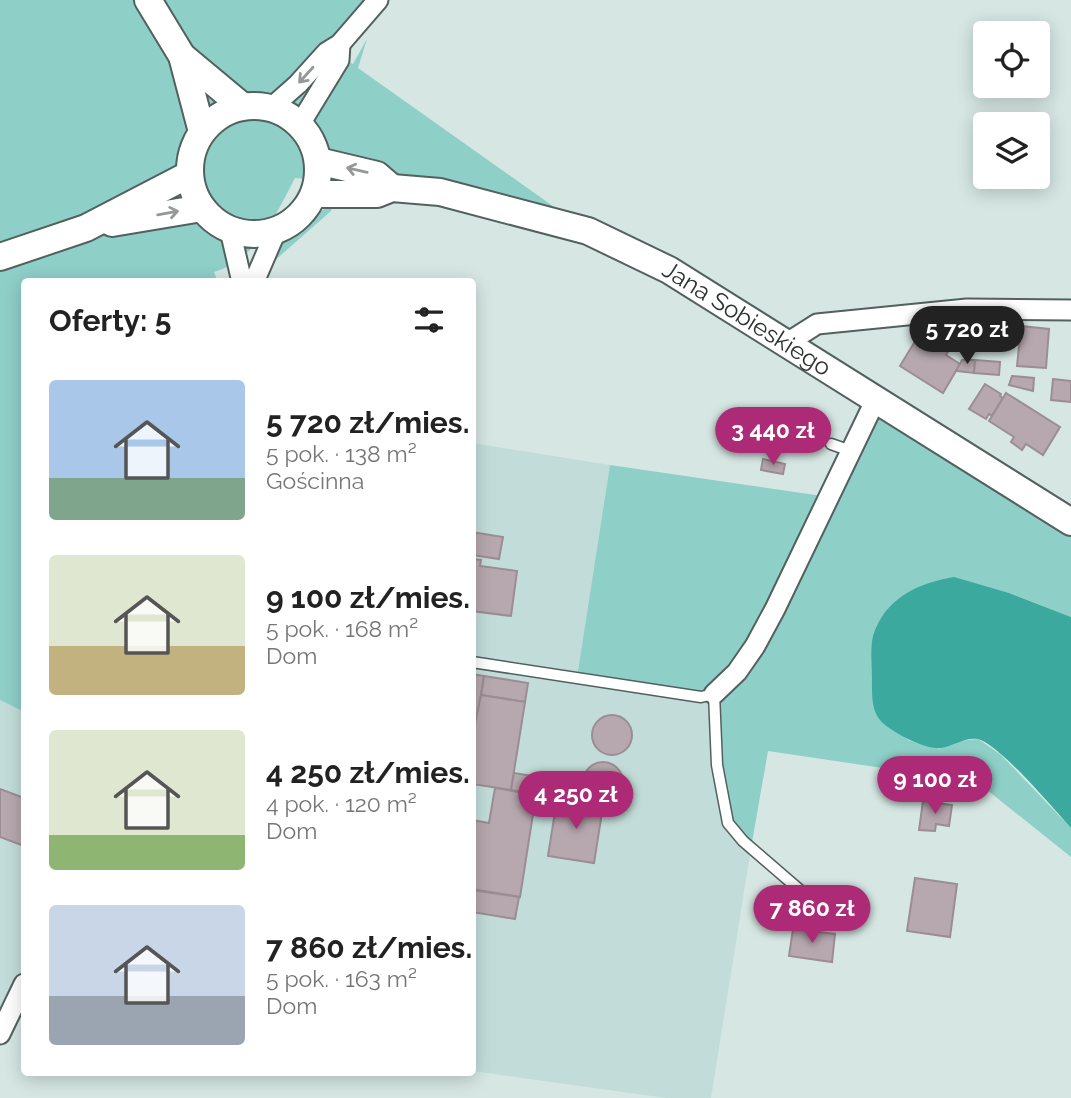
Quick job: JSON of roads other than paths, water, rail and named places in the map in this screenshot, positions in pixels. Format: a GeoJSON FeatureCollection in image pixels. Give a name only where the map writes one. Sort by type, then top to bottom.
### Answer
{"type":"FeatureCollection","features":[{"type":"Feature","properties":{"kind":"street"},"geometry":{"type":"LineString","coordinates":[[148,0],[182,56],[202,132]]}},
{"type":"Feature","properties":{"kind":"street"},"geometry":{"type":"LineString","coordinates":[[271,107],[298,84],[327,52],[340,44],[378,0]]}},
{"type":"Feature","properties":{"kind":"street"},"geometry":{"type":"LineString","coordinates":[[300,124],[339,60],[340,44]]}},
{"type":"Feature","properties":{"kind":"street"},"geometry":{"type":"LineString","coordinates":[[182,56],[242,106]]}},
{"type":"Feature","properties":{"kind":"street"},"geometry":{"type":"LineString","coordinates":[[242,106],[271,107],[300,124],[312,141],[318,162],[314,194],[305,210],[292,222],[276,230],[245,234],[230,230],[214,221],[193,192],[190,174],[192,152],[202,132],[213,120],[227,111],[242,106]]}},
{"type":"Feature","properties":{"kind":"street","name":"Jana Sobieskiego"},"geometry":{"type":"LineString","coordinates":[[318,162],[377,175],[392,188]]}},
{"type":"Feature","properties":{"kind":"street"},"geometry":{"type":"LineString","coordinates":[[0,257],[86,228],[190,174]]}},
{"type":"Feature","properties":{"kind":"street","name":"Jana Sobieskiego"},"geometry":{"type":"LineString","coordinates":[[314,194],[377,194],[392,188],[440,192],[588,231],[669,270],[1071,522]]}},
{"type":"Feature","properties":{"kind":"street"},"geometry":{"type":"LineString","coordinates":[[86,228],[202,208]]}},
{"type":"Feature","properties":{"kind":"street"},"geometry":{"type":"LineString","coordinates":[[230,230],[241,278]]}},
{"type":"Feature","properties":{"kind":"street"},"geometry":{"type":"LineString","coordinates":[[256,278],[276,230]]}},
{"type":"Feature","properties":{"kind":"street"},"geometry":{"type":"LineString","coordinates":[[787,343],[817,324],[967,309],[1071,310]]}},
{"type":"Feature","properties":{"kind":"street"},"geometry":{"type":"LineString","coordinates":[[714,694],[737,672],[755,646],[876,398]]}},
{"type":"Feature","properties":{"kind":"street"},"geometry":{"type":"LineString","coordinates":[[0,1034],[21,990]]}},
{"type":"Feature","properties":{"kind":"lane"},"geometry":{"type":"LineString","coordinates":[[831,444],[850,452]]}},
{"type":"Feature","properties":{"kind":"lane"},"geometry":{"type":"LineString","coordinates":[[476,663],[701,697],[714,694],[717,765],[728,823],[751,848],[816,904],[856,908]]}}]}
